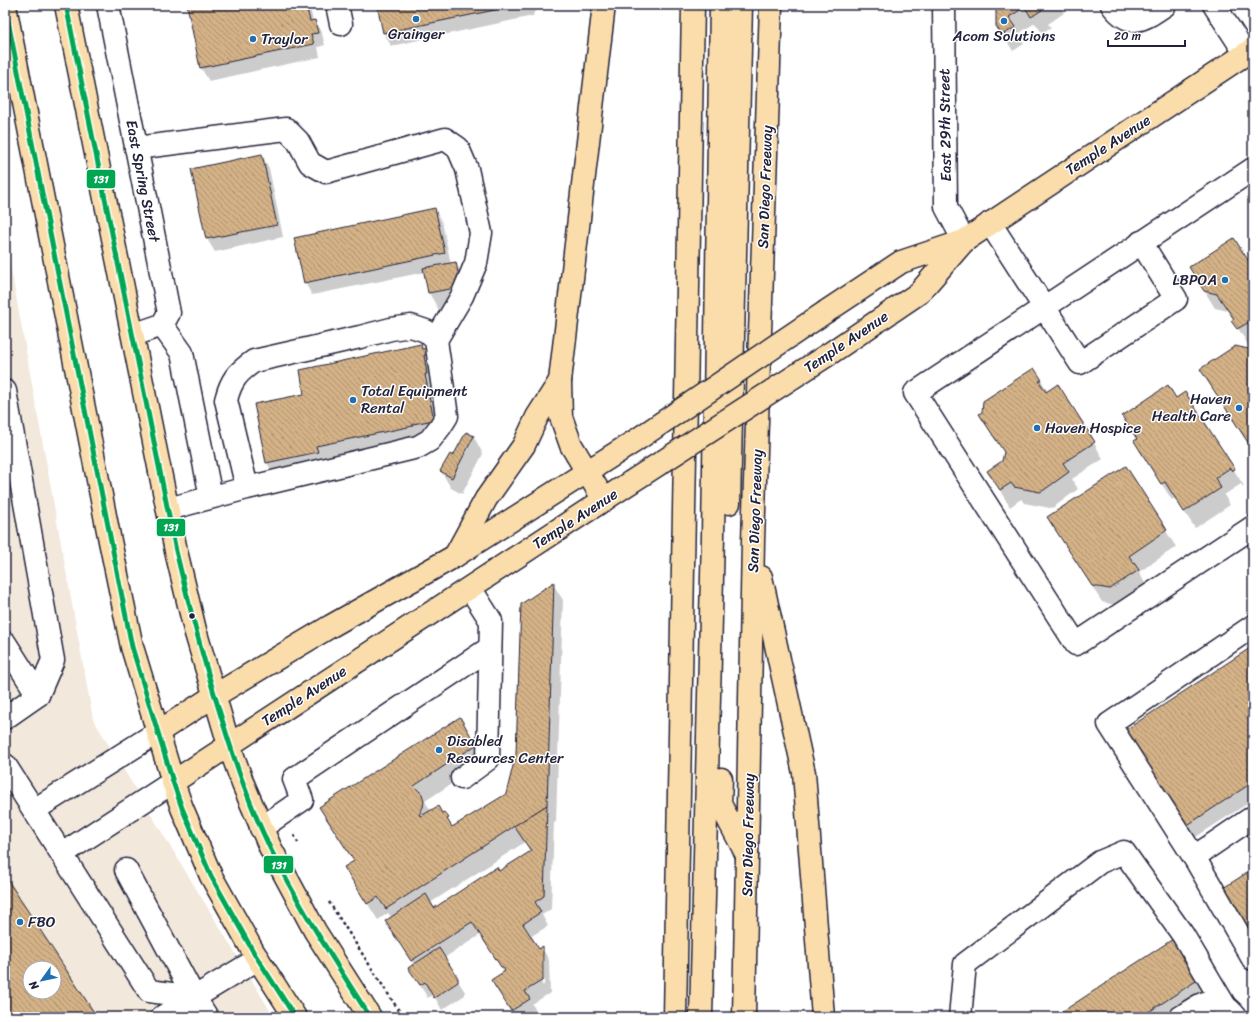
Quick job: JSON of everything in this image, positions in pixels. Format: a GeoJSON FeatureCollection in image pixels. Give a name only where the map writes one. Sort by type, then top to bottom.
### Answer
{"type":"FeatureCollection","features":[{"type":"Feature","properties":{"kind":"main road"},"geometry":{"type":"LineString","coordinates":[[66,5],[176,551],[193,622],[228,745],[270,847],[315,931],[370,1017]]}},
{"type":"Feature","properties":{"kind":"main road"},"geometry":{"type":"LineString","coordinates":[[604,5],[560,381],[562,417],[572,445],[604,500]]}},
{"type":"Feature","properties":{"kind":"main road"},"geometry":{"type":"LineString","coordinates":[[675,1017],[693,5]]}},
{"type":"Feature","properties":{"kind":"main road"},"geometry":{"type":"LineString","coordinates":[[701,1017],[713,528],[721,5]]}},
{"type":"Feature","properties":{"kind":"main road"},"geometry":{"type":"LineString","coordinates":[[741,5],[720,804],[747,856]]}},
{"type":"Feature","properties":{"kind":"main road","name":"San Diego Freeway"},"geometry":{"type":"LineString","coordinates":[[744,1017],[753,541],[771,5]]}},
{"type":"Feature","properties":{"kind":"main road"},"geometry":{"type":"LineString","coordinates":[[5,6],[132,647],[173,782],[182,808],[211,876],[258,959],[295,1017]]}},
{"type":"Feature","properties":{"kind":"main road","name":"Temple Avenue"},"geometry":{"type":"LineString","coordinates":[[173,782],[919,294],[964,241],[1250,52]]}},
{"type":"Feature","properties":{"kind":"main road","name":"Temple Avenue"},"geometry":{"type":"LineString","coordinates":[[158,732],[214,696],[331,626],[455,556],[635,440],[901,262],[964,241]]}},
{"type":"Feature","properties":{"kind":"main road"},"geometry":{"type":"LineString","coordinates":[[455,556],[486,499],[524,445],[537,417],[560,381]]}},
{"type":"Feature","properties":{"kind":"main road"},"geometry":{"type":"LineString","coordinates":[[753,541],[804,774],[823,1017]]}},
{"type":"Feature","properties":{"kind":"street","name":"East Spring Street"},"geometry":{"type":"LineString","coordinates":[[108,5],[169,313],[162,325]]}},
{"type":"Feature","properties":{"kind":"street","name":"East 29th Street"},"geometry":{"type":"LineString","coordinates":[[944,5],[946,207],[964,241]]}},
{"type":"Feature","properties":{"kind":"street"},"geometry":{"type":"LineString","coordinates":[[1112,5],[1118,13],[1126,19],[1140,19],[1150,16],[1165,5]]}},
{"type":"Feature","properties":{"kind":"street"},"geometry":{"type":"LineString","coordinates":[[1214,5],[1250,52]]}},
{"type":"Feature","properties":{"kind":"street"},"geometry":{"type":"LineString","coordinates":[[136,148],[286,129],[298,141],[310,163],[326,172],[444,139],[458,148],[467,169],[481,232],[476,263],[462,296],[436,340],[447,416],[430,440],[418,447],[168,508]]}},
{"type":"Feature","properties":{"kind":"street"},"geometry":{"type":"LineString","coordinates":[[1253,169],[915,393],[1076,644],[1253,527]]}},
{"type":"Feature","properties":{"kind":"street"},"geometry":{"type":"LineString","coordinates":[[990,223],[1080,363],[1176,299],[1141,242]]}},
{"type":"Feature","properties":{"kind":"street"},"geometry":{"type":"LineString","coordinates":[[133,335],[162,325],[182,353],[211,497]]}},
{"type":"Feature","properties":{"kind":"street"},"geometry":{"type":"LineString","coordinates":[[247,488],[226,400],[230,386],[240,371],[254,361],[391,329],[412,326],[426,331],[436,340]]}},
{"type":"Feature","properties":{"kind":"street"},"geometry":{"type":"LineString","coordinates":[[5,391],[53,660],[38,695],[5,718]]}},
{"type":"Feature","properties":{"kind":"street"},"geometry":{"type":"LineString","coordinates":[[462,778],[488,759],[491,621],[470,588]]}},
{"type":"Feature","properties":{"kind":"street"},"geometry":{"type":"LineString","coordinates":[[1253,626],[1109,724],[1194,857],[1253,959]]}},
{"type":"Feature","properties":{"kind":"street"},"geometry":{"type":"LineString","coordinates":[[5,643],[38,695]]}},
{"type":"Feature","properties":{"kind":"street"},"geometry":{"type":"LineString","coordinates":[[261,828],[302,800],[294,779],[490,648]]}},
{"type":"Feature","properties":{"kind":"street"},"geometry":{"type":"LineString","coordinates":[[34,810],[158,732]]}},
{"type":"Feature","properties":{"kind":"street"},"geometry":{"type":"LineString","coordinates":[[5,765],[149,991],[194,997]]}},
{"type":"Feature","properties":{"kind":"street"},"geometry":{"type":"LineString","coordinates":[[62,854],[173,782]]}},
{"type":"Feature","properties":{"kind":"street"},"geometry":{"type":"LineString","coordinates":[[1194,857],[1253,817]]}},
{"type":"Feature","properties":{"kind":"street"},"geometry":{"type":"LineString","coordinates":[[960,1017],[966,964],[1100,862],[1124,852],[1183,935],[1231,1011]]}},
{"type":"Feature","properties":{"kind":"street"},"geometry":{"type":"LineString","coordinates":[[126,870],[194,997],[207,1017]]}},
{"type":"Feature","properties":{"kind":"street"},"geometry":{"type":"LineString","coordinates":[[162,1017],[258,959]]}},
{"type":"Feature","properties":{"kind":"street"},"geometry":{"type":"LineString","coordinates":[[1181,1017],[1205,1002],[1214,1002],[1231,1011]]}},
{"type":"Feature","properties":{"kind":"path"},"geometry":{"type":"LineString","coordinates":[[283,813],[300,848]]}},
{"type":"Feature","properties":{"kind":"path"},"geometry":{"type":"LineString","coordinates":[[326,896],[402,1017]]}},
{"type":"Feature","properties":{"kind":"shaded area"},"geometry":{"type":"Polygon","coordinates":[[[5,236],[93,719],[274,1017],[5,1017],[5,236]]]}},
{"type":"Feature","properties":{"kind":"building","name":"Traylor"},"geometry":{"type":"Polygon","coordinates":[[[187,5],[306,5],[310,21],[315,20],[318,33],[311,34],[314,44],[200,68],[187,5]]]}},
{"type":"Feature","properties":{"kind":"building","name":"Grainger"},"geometry":{"type":"Polygon","coordinates":[[[377,5],[519,5],[383,33],[377,5]]]}},
{"type":"Feature","properties":{"kind":"building","name":"Acom Solutions"},"geometry":{"type":"Polygon","coordinates":[[[996,5],[1042,5],[1040,7],[1042,10],[1031,17],[1025,7],[1009,17],[1016,27],[1002,35],[996,26],[996,5]]]}},
{"type":"Feature","properties":{"kind":"building"},"geometry":{"type":"Polygon","coordinates":[[[262,154],[277,225],[206,239],[191,169],[262,154]]]}},
{"type":"Feature","properties":{"kind":"building"},"geometry":{"type":"Polygon","coordinates":[[[435,208],[445,253],[304,283],[294,238],[435,208]]]}},
{"type":"Feature","properties":{"kind":"building","name":"LBPOA"},"geometry":{"type":"Polygon","coordinates":[[[1234,238],[1253,268],[1253,320],[1237,329],[1231,321],[1234,319],[1217,294],[1204,291],[1189,267],[1234,238]]]}},
{"type":"Feature","properties":{"kind":"building"},"geometry":{"type":"Polygon","coordinates":[[[456,262],[461,287],[428,293],[423,268],[456,262]]]}},
{"type":"Feature","properties":{"kind":"building","name":"Total Equipment Rental"},"geometry":{"type":"Polygon","coordinates":[[[421,344],[422,349],[430,348],[432,354],[424,355],[428,390],[437,388],[438,394],[429,396],[434,420],[413,424],[413,426],[316,446],[318,452],[266,463],[254,404],[304,394],[300,370],[421,344]]]}},
{"type":"Feature","properties":{"kind":"building","name":"Haven Health Care"},"geometry":{"type":"Polygon","coordinates":[[[1235,346],[1253,350],[1253,446],[1251,447],[1200,369],[1235,346]]]}},
{"type":"Feature","properties":{"kind":"building","name":"Haven Hospice"},"geometry":{"type":"Polygon","coordinates":[[[1034,368],[1042,380],[1039,381],[1046,392],[1058,384],[1095,442],[1063,463],[1069,472],[1044,490],[1040,492],[1014,487],[1011,483],[1000,490],[987,471],[1002,461],[1004,452],[979,414],[982,412],[983,401],[1034,368]]]}},
{"type":"Feature","properties":{"kind":"building"},"geometry":{"type":"Polygon","coordinates":[[[1168,385],[1176,398],[1185,392],[1235,469],[1232,471],[1230,468],[1215,478],[1221,488],[1184,512],[1165,482],[1161,484],[1134,441],[1137,439],[1122,416],[1168,385]]]}},
{"type":"Feature","properties":{"kind":"building"},"geometry":{"type":"Polygon","coordinates":[[[466,432],[474,436],[452,478],[440,471],[450,454],[453,456],[466,432]]]}},
{"type":"Feature","properties":{"kind":"building"},"geometry":{"type":"Polygon","coordinates":[[[1126,466],[1167,530],[1129,556],[1139,570],[1110,589],[1092,586],[1047,517],[1126,466]]]}},
{"type":"Feature","properties":{"kind":"building","name":"Disabled Resources Center"},"geometry":{"type":"Polygon","coordinates":[[[554,582],[547,805],[386,909],[378,897],[367,904],[344,867],[354,861],[319,807],[460,717],[476,745],[414,786],[422,794],[424,801],[419,815],[421,816],[438,806],[442,813],[444,812],[449,818],[447,819],[452,827],[506,794],[516,754],[521,604],[554,582]]]}},
{"type":"Feature","properties":{"kind":"building"},"geometry":{"type":"Polygon","coordinates":[[[1253,646],[1253,782],[1180,830],[1118,735],[1253,646]]]}},
{"type":"Feature","properties":{"kind":"building"},"geometry":{"type":"Polygon","coordinates":[[[547,805],[544,896],[535,902],[541,912],[523,924],[539,949],[543,946],[543,980],[525,991],[530,999],[511,1011],[491,980],[505,971],[472,922],[411,961],[385,921],[426,894],[434,908],[497,867],[499,871],[531,851],[514,826],[547,805]]]}},
{"type":"Feature","properties":{"kind":"building"},"geometry":{"type":"Polygon","coordinates":[[[1253,869],[1253,941],[1220,890],[1253,869]]]}},
{"type":"Feature","properties":{"kind":"building","name":"FBO"},"geometry":{"type":"Polygon","coordinates":[[[5,876],[60,960],[22,960],[22,1000],[62,1000],[62,963],[97,1017],[5,1017],[5,876]]]}},
{"type":"Feature","properties":{"kind":"building"},"geometry":{"type":"Polygon","coordinates":[[[1173,939],[1199,979],[1141,1017],[1054,1017],[1173,939]]]}},
{"type":"Feature","properties":{"kind":"building"},"geometry":{"type":"Polygon","coordinates":[[[439,948],[458,978],[458,982],[434,998],[425,982],[420,985],[408,968],[439,948]]]}},
{"type":"Feature","properties":{"kind":"transit line","name":"131"},"geometry":{"type":"LineString","coordinates":[[66,5],[176,551],[216,700],[240,775],[270,848],[305,913],[370,1017]]}},
{"type":"Feature","properties":{"kind":"transit line","name":"131"},"geometry":{"type":"LineString","coordinates":[[5,6],[132,647],[173,782],[182,808],[211,876],[254,953],[295,1017]]}},
{"type":"Feature","properties":{"kind":"place","name":"Grainger"},"geometry":{"type":"Point","coordinates":[416,19]}},
{"type":"Feature","properties":{"kind":"place","name":"Acom Solutions"},"geometry":{"type":"Point","coordinates":[1004,21]}},
{"type":"Feature","properties":{"kind":"place","name":"Traylor"},"geometry":{"type":"Point","coordinates":[253,39]}},
{"type":"Feature","properties":{"kind":"place","name":"LBPOA"},"geometry":{"type":"Point","coordinates":[1225,280]}},
{"type":"Feature","properties":{"kind":"place","name":"Total Equipment Rental"},"geometry":{"type":"Point","coordinates":[353,400]}},
{"type":"Feature","properties":{"kind":"place","name":"Haven Health Care"},"geometry":{"type":"Point","coordinates":[1239,408]}},
{"type":"Feature","properties":{"kind":"place","name":"Haven Hospice"},"geometry":{"type":"Point","coordinates":[1037,428]}},
{"type":"Feature","properties":{"kind":"place","name":"Disabled Resources Center"},"geometry":{"type":"Point","coordinates":[439,750]}},
{"type":"Feature","properties":{"kind":"place","name":"FBO"},"geometry":{"type":"Point","coordinates":[20,922]}}]}
